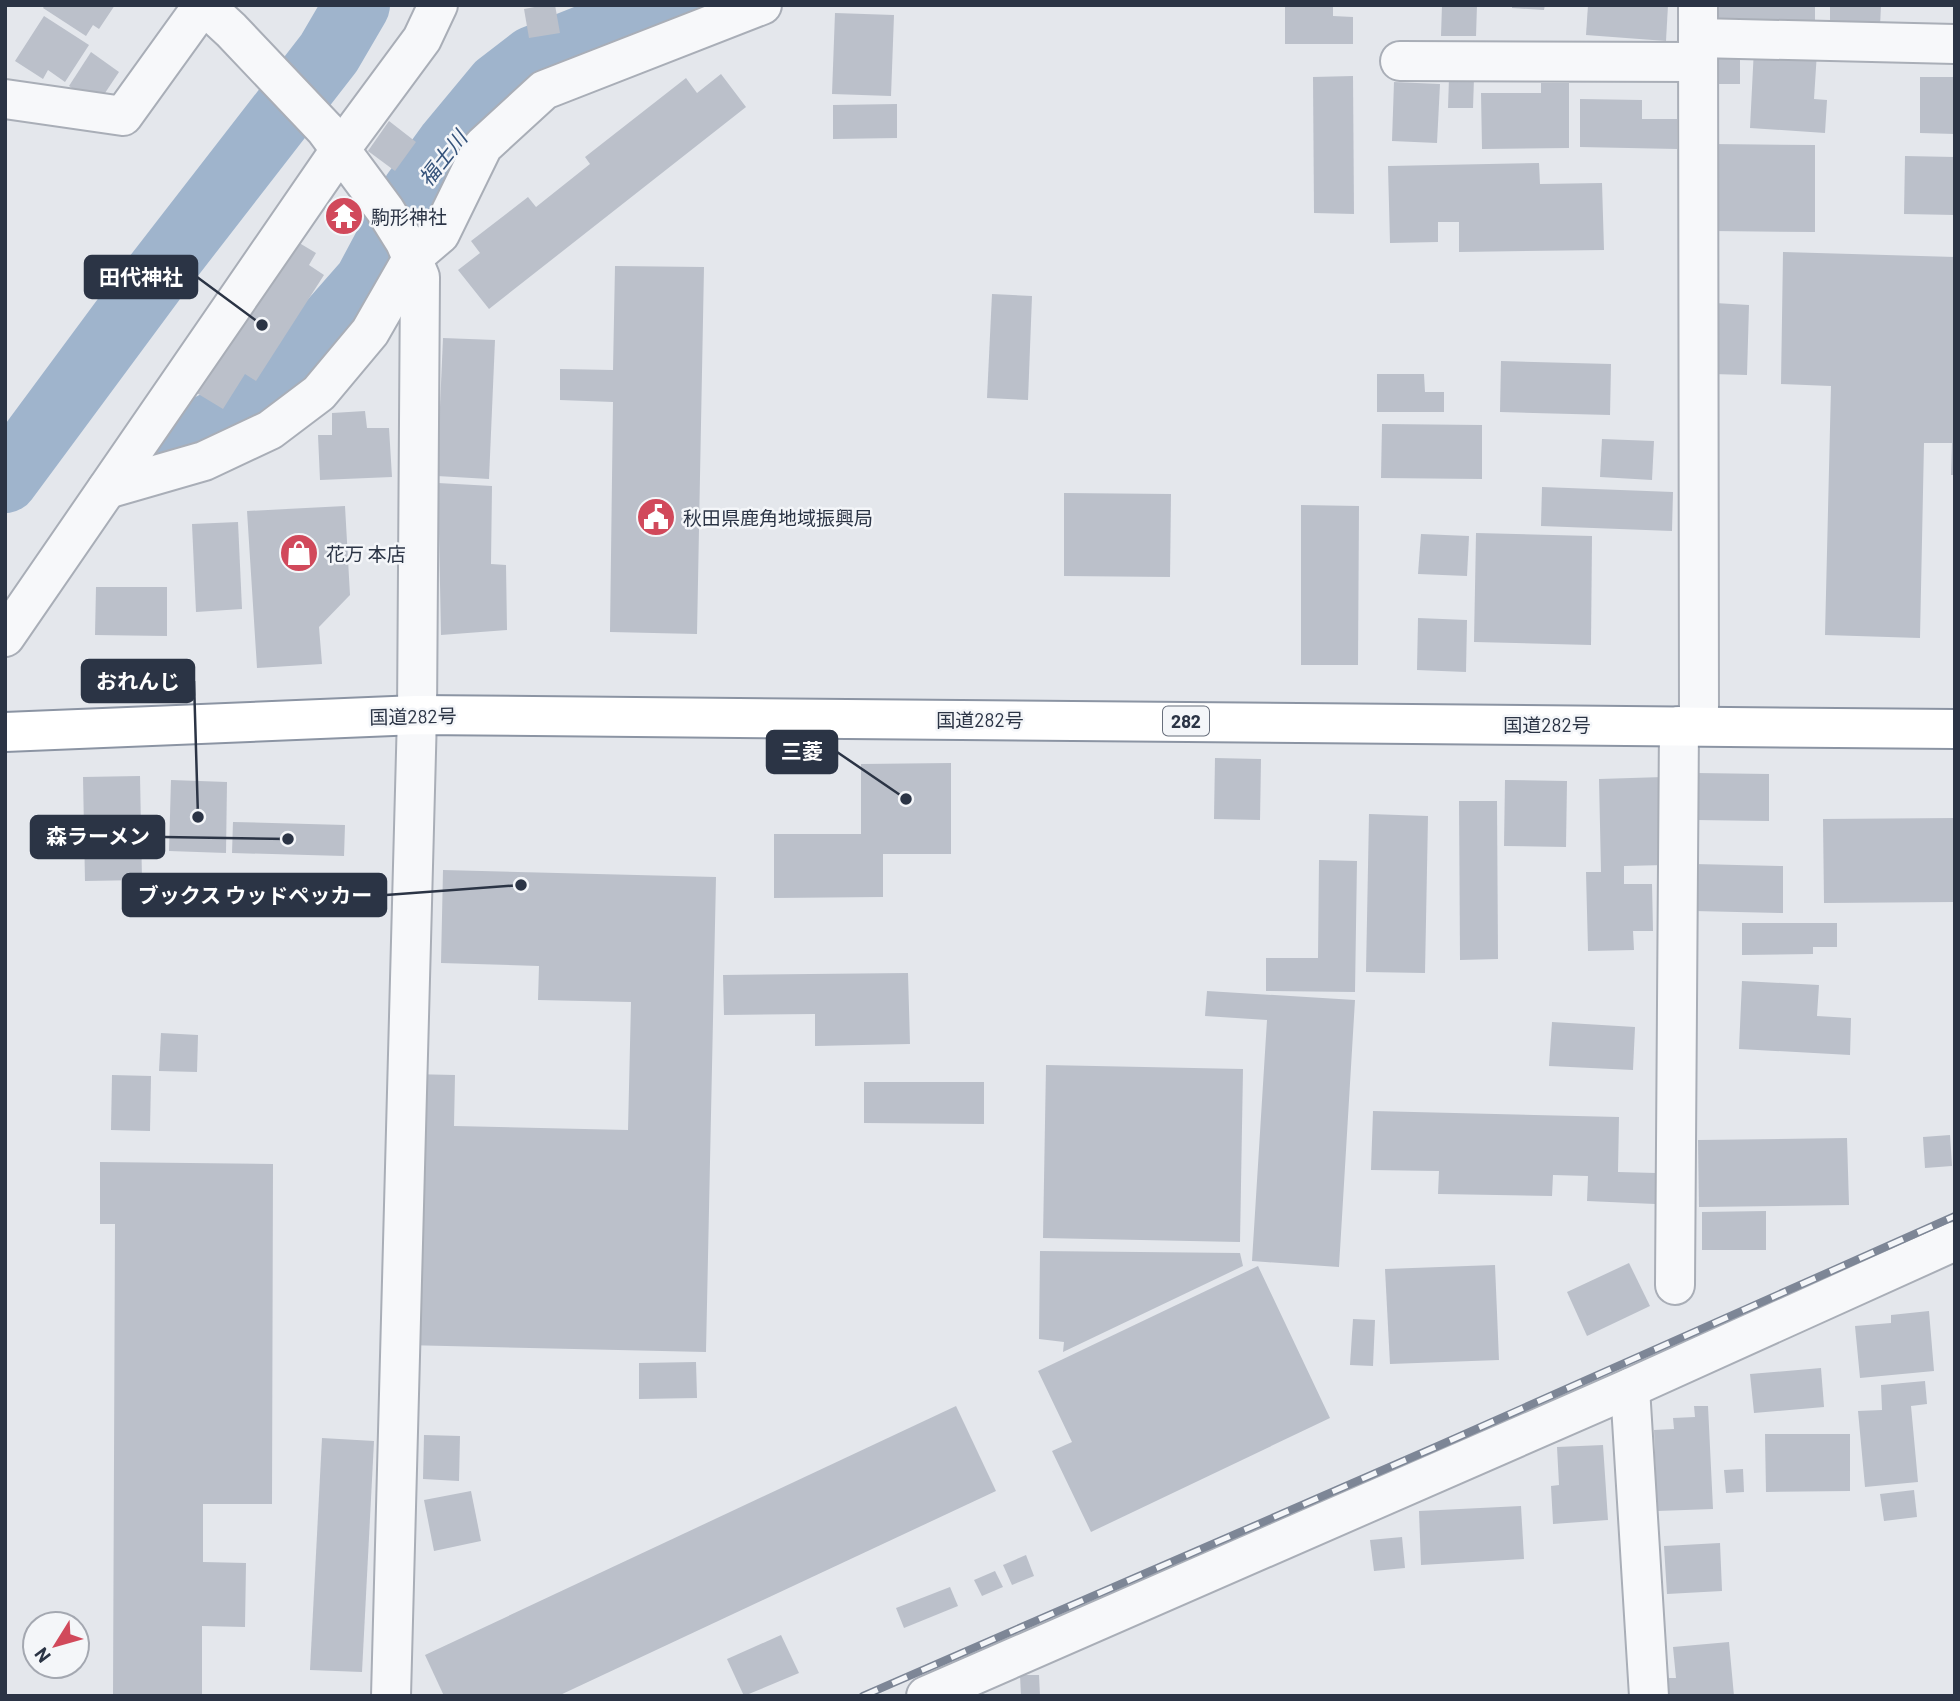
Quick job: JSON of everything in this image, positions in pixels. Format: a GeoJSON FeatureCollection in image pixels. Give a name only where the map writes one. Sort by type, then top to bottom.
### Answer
{"type":"FeatureCollection","features":[{"type":"Feature","properties":{"kind":"highway","name":"国道282号"},"geometry":{"type":"LineString","coordinates":[[5,732],[417,715],[1955,729]]}},
{"type":"Feature","properties":{"kind":"street"},"geometry":{"type":"LineString","coordinates":[[5,637],[107,489],[333,139],[422,39],[438,5]]}},
{"type":"Feature","properties":{"kind":"street"},"geometry":{"type":"LineString","coordinates":[[401,236],[439,234],[483,146],[544,90],[762,5]]}},
{"type":"Feature","properties":{"kind":"street"},"geometry":{"type":"LineString","coordinates":[[5,99],[123,116],[213,14],[333,139],[401,236],[420,277],[417,715],[391,1696]]}},
{"type":"Feature","properties":{"kind":"street"},"geometry":{"type":"LineString","coordinates":[[1675,1285],[1689,726],[1698,35]]}},
{"type":"Feature","properties":{"kind":"street"},"geometry":{"type":"LineString","coordinates":[[1400,61],[1698,35],[1955,44]]}},
{"type":"Feature","properties":{"kind":"street"},"geometry":{"type":"LineString","coordinates":[[107,489],[204,461],[270,430],[319,393],[370,332],[401,236]]}},
{"type":"Feature","properties":{"kind":"street"},"geometry":{"type":"LineString","coordinates":[[926,1696],[1630,1388],[1955,1241]]}},
{"type":"Feature","properties":{"kind":"street"},"geometry":{"type":"LineString","coordinates":[[1630,1388],[1649,1696]]}},
{"type":"Feature","properties":{"kind":"building"},"geometry":{"type":"Polygon","coordinates":[[[45,5],[115,5],[99,29],[93,25],[86,36],[43,8],[45,5]]]}},
{"type":"Feature","properties":{"kind":"building"},"geometry":{"type":"Polygon","coordinates":[[[555,5],[560,33],[529,38],[524,9],[555,5]]]}},
{"type":"Feature","properties":{"kind":"building"},"geometry":{"type":"Polygon","coordinates":[[[1285,5],[1333,5],[1333,16],[1353,17],[1353,44],[1285,44],[1285,5]]]}},
{"type":"Feature","properties":{"kind":"building"},"geometry":{"type":"Polygon","coordinates":[[[1442,5],[1477,5],[1476,36],[1441,36],[1442,5]]]}},
{"type":"Feature","properties":{"kind":"building"},"geometry":{"type":"Polygon","coordinates":[[[1512,5],[1545,5],[1544,10],[1512,8],[1512,5]]]}},
{"type":"Feature","properties":{"kind":"building"},"geometry":{"type":"Polygon","coordinates":[[[1588,5],[1668,5],[1666,41],[1586,35],[1588,5]]]}},
{"type":"Feature","properties":{"kind":"building"},"geometry":{"type":"Polygon","coordinates":[[[1719,5],[1815,5],[1815,31],[1719,29],[1719,5]]]}},
{"type":"Feature","properties":{"kind":"building"},"geometry":{"type":"Polygon","coordinates":[[[1830,5],[1881,5],[1880,27],[1830,25],[1830,5]]]}},
{"type":"Feature","properties":{"kind":"building"},"geometry":{"type":"Polygon","coordinates":[[[835,13],[894,15],[891,96],[832,94],[835,13]]]}},
{"type":"Feature","properties":{"kind":"building"},"geometry":{"type":"Polygon","coordinates":[[[44,16],[89,45],[65,82],[48,70],[43,79],[15,61],[44,16]]]}},
{"type":"Feature","properties":{"kind":"building"},"geometry":{"type":"Polygon","coordinates":[[[1754,48],[1817,52],[1814,99],[1827,100],[1825,133],[1750,128],[1754,48]]]}},
{"type":"Feature","properties":{"kind":"building"},"geometry":{"type":"Polygon","coordinates":[[[91,52],[119,72],[97,105],[69,86],[91,52]]]}},
{"type":"Feature","properties":{"kind":"building"},"geometry":{"type":"Polygon","coordinates":[[[1717,56],[1740,56],[1740,84],[1718,84],[1717,56]]]}},
{"type":"Feature","properties":{"kind":"building"},"geometry":{"type":"Polygon","coordinates":[[[721,74],[746,107],[489,309],[458,270],[480,253],[471,241],[528,197],[536,207],[590,164],[585,157],[686,78],[697,93],[721,74]]]}},
{"type":"Feature","properties":{"kind":"building"},"geometry":{"type":"Polygon","coordinates":[[[1353,76],[1354,214],[1314,213],[1313,77],[1353,76]]]}},
{"type":"Feature","properties":{"kind":"building"},"geometry":{"type":"Polygon","coordinates":[[[1920,77],[1955,77],[1955,134],[1920,133],[1920,77]]]}},
{"type":"Feature","properties":{"kind":"building"},"geometry":{"type":"Polygon","coordinates":[[[1449,78],[1474,78],[1473,108],[1448,108],[1449,78]]]}},
{"type":"Feature","properties":{"kind":"building"},"geometry":{"type":"Polygon","coordinates":[[[1394,82],[1440,84],[1437,143],[1392,141],[1394,82]]]}},
{"type":"Feature","properties":{"kind":"building"},"geometry":{"type":"Polygon","coordinates":[[[1541,83],[1569,83],[1569,148],[1482,149],[1481,93],[1541,93],[1541,83]]]}},
{"type":"Feature","properties":{"kind":"building"},"geometry":{"type":"Polygon","coordinates":[[[1580,99],[1642,100],[1642,119],[1677,119],[1677,149],[1580,147],[1580,99]]]}},
{"type":"Feature","properties":{"kind":"building"},"geometry":{"type":"Polygon","coordinates":[[[897,104],[897,138],[833,139],[833,105],[897,104]]]}},
{"type":"Feature","properties":{"kind":"building"},"geometry":{"type":"Polygon","coordinates":[[[389,121],[416,142],[395,171],[368,151],[389,121]]]}},
{"type":"Feature","properties":{"kind":"building"},"geometry":{"type":"Polygon","coordinates":[[[1712,144],[1815,145],[1815,232],[1712,231],[1712,144]]]}},
{"type":"Feature","properties":{"kind":"building"},"geometry":{"type":"Polygon","coordinates":[[[1905,156],[1955,157],[1955,215],[1904,214],[1905,156]]]}},
{"type":"Feature","properties":{"kind":"building"},"geometry":{"type":"Polygon","coordinates":[[[1539,163],[1540,184],[1602,183],[1604,250],[1459,252],[1459,222],[1438,222],[1438,242],[1390,243],[1388,166],[1539,163]]]}},
{"type":"Feature","properties":{"kind":"building"},"geometry":{"type":"Polygon","coordinates":[[[296,241],[316,253],[309,265],[324,275],[256,381],[245,374],[223,409],[190,389],[296,241]]]}},
{"type":"Feature","properties":{"kind":"building"},"geometry":{"type":"Polygon","coordinates":[[[1783,252],[1955,257],[1955,475],[1951,475],[1952,443],[1924,443],[1920,638],[1825,635],[1831,386],[1781,384],[1783,252]]]}},
{"type":"Feature","properties":{"kind":"building","name":"秋田県鹿角地域振興局"},"geometry":{"type":"Polygon","coordinates":[[[615,266],[704,267],[697,634],[610,632],[613,402],[560,400],[560,369],[613,370],[615,266]]]}},
{"type":"Feature","properties":{"kind":"building"},"geometry":{"type":"Polygon","coordinates":[[[992,294],[1032,296],[1028,400],[987,398],[992,294]]]}},
{"type":"Feature","properties":{"kind":"building"},"geometry":{"type":"Polygon","coordinates":[[[1715,303],[1749,305],[1747,375],[1713,374],[1715,303]]]}},
{"type":"Feature","properties":{"kind":"building"},"geometry":{"type":"Polygon","coordinates":[[[443,338],[495,340],[489,479],[437,476],[443,338]]]}},
{"type":"Feature","properties":{"kind":"building"},"geometry":{"type":"Polygon","coordinates":[[[1501,361],[1611,364],[1610,415],[1500,412],[1501,361]]]}},
{"type":"Feature","properties":{"kind":"building"},"geometry":{"type":"Polygon","coordinates":[[[1377,374],[1424,374],[1425,392],[1444,392],[1444,412],[1377,412],[1377,374]]]}},
{"type":"Feature","properties":{"kind":"building"},"geometry":{"type":"Polygon","coordinates":[[[365,411],[367,428],[389,428],[392,477],[320,480],[318,435],[332,435],[332,413],[365,411]]]}},
{"type":"Feature","properties":{"kind":"building"},"geometry":{"type":"Polygon","coordinates":[[[1382,424],[1482,425],[1482,479],[1381,478],[1382,424]]]}},
{"type":"Feature","properties":{"kind":"building"},"geometry":{"type":"Polygon","coordinates":[[[1602,439],[1654,441],[1652,480],[1600,477],[1602,439]]]}},
{"type":"Feature","properties":{"kind":"building"},"geometry":{"type":"Polygon","coordinates":[[[438,483],[492,486],[491,564],[506,565],[507,630],[441,635],[438,483]]]}},
{"type":"Feature","properties":{"kind":"building"},"geometry":{"type":"Polygon","coordinates":[[[1542,487],[1673,492],[1672,531],[1541,526],[1542,487]]]}},
{"type":"Feature","properties":{"kind":"building"},"geometry":{"type":"Polygon","coordinates":[[[1064,493],[1171,494],[1170,577],[1064,576],[1064,493]]]}},
{"type":"Feature","properties":{"kind":"building"},"geometry":{"type":"Polygon","coordinates":[[[1301,505],[1359,506],[1358,665],[1301,665],[1301,505]]]}},
{"type":"Feature","properties":{"kind":"building","name":"花万 本店"},"geometry":{"type":"Polygon","coordinates":[[[345,506],[350,595],[319,627],[322,664],[257,668],[247,511],[345,506]]]}},
{"type":"Feature","properties":{"kind":"building"},"geometry":{"type":"Polygon","coordinates":[[[238,522],[242,609],[196,612],[192,524],[238,522]]]}},
{"type":"Feature","properties":{"kind":"building"},"geometry":{"type":"Polygon","coordinates":[[[1476,533],[1592,536],[1591,645],[1474,642],[1476,533]]]}},
{"type":"Feature","properties":{"kind":"building"},"geometry":{"type":"Polygon","coordinates":[[[1421,534],[1469,536],[1467,576],[1418,574],[1421,534]]]}},
{"type":"Feature","properties":{"kind":"building"},"geometry":{"type":"Polygon","coordinates":[[[96,587],[167,587],[167,636],[95,635],[96,587]]]}},
{"type":"Feature","properties":{"kind":"building"},"geometry":{"type":"Polygon","coordinates":[[[1418,618],[1467,620],[1466,672],[1417,670],[1418,618]]]}},
{"type":"Feature","properties":{"kind":"building"},"geometry":{"type":"Polygon","coordinates":[[[1215,758],[1261,759],[1260,820],[1214,819],[1215,758]]]}},
{"type":"Feature","properties":{"kind":"building"},"geometry":{"type":"Polygon","coordinates":[[[951,763],[951,854],[883,854],[883,897],[774,898],[774,834],[861,834],[861,764],[951,763]]]}},
{"type":"Feature","properties":{"kind":"building"},"geometry":{"type":"Polygon","coordinates":[[[1696,773],[1769,774],[1769,821],[1696,820],[1696,773]]]}},
{"type":"Feature","properties":{"kind":"building"},"geometry":{"type":"Polygon","coordinates":[[[140,776],[142,880],[85,881],[83,777],[140,776]]]}},
{"type":"Feature","properties":{"kind":"building"},"geometry":{"type":"Polygon","coordinates":[[[1663,777],[1665,865],[1624,866],[1624,884],[1652,884],[1653,931],[1633,931],[1634,950],[1588,951],[1586,872],[1601,872],[1599,779],[1663,777]]]}},
{"type":"Feature","properties":{"kind":"building"},"geometry":{"type":"Polygon","coordinates":[[[171,780],[227,782],[226,853],[169,851],[171,780]]]}},
{"type":"Feature","properties":{"kind":"building"},"geometry":{"type":"Polygon","coordinates":[[[1505,780],[1567,781],[1566,847],[1504,846],[1505,780]]]}},
{"type":"Feature","properties":{"kind":"building"},"geometry":{"type":"Polygon","coordinates":[[[1459,801],[1497,801],[1498,959],[1460,960],[1459,801]]]}},
{"type":"Feature","properties":{"kind":"building"},"geometry":{"type":"Polygon","coordinates":[[[1369,814],[1428,816],[1425,973],[1366,972],[1369,814]]]}},
{"type":"Feature","properties":{"kind":"building"},"geometry":{"type":"Polygon","coordinates":[[[1955,818],[1955,902],[1824,903],[1823,819],[1955,818]]]}},
{"type":"Feature","properties":{"kind":"building"},"geometry":{"type":"Polygon","coordinates":[[[233,822],[345,825],[344,856],[232,853],[233,822]]]}},
{"type":"Feature","properties":{"kind":"building"},"geometry":{"type":"Polygon","coordinates":[[[1319,860],[1357,861],[1355,992],[1266,991],[1266,958],[1318,958],[1319,860]]]}},
{"type":"Feature","properties":{"kind":"building"},"geometry":{"type":"Polygon","coordinates":[[[1694,864],[1783,866],[1783,913],[1694,911],[1694,864]]]}},
{"type":"Feature","properties":{"kind":"building"},"geometry":{"type":"Polygon","coordinates":[[[443,870],[716,877],[706,1352],[404,1345],[410,1074],[455,1075],[454,1126],[628,1130],[631,1002],[538,1000],[539,966],[441,963],[443,870]]]}},
{"type":"Feature","properties":{"kind":"building"},"geometry":{"type":"Polygon","coordinates":[[[1742,923],[1837,923],[1837,947],[1813,947],[1813,954],[1742,955],[1742,923]]]}},
{"type":"Feature","properties":{"kind":"building"},"geometry":{"type":"Polygon","coordinates":[[[908,973],[910,1044],[815,1046],[815,1014],[724,1015],[723,975],[908,973]]]}},
{"type":"Feature","properties":{"kind":"building"},"geometry":{"type":"Polygon","coordinates":[[[1742,981],[1819,985],[1817,1016],[1851,1018],[1850,1055],[1739,1049],[1742,981]]]}},
{"type":"Feature","properties":{"kind":"building"},"geometry":{"type":"Polygon","coordinates":[[[1207,991],[1355,1000],[1339,1267],[1252,1261],[1267,1020],[1205,1016],[1207,991]]]}},
{"type":"Feature","properties":{"kind":"building"},"geometry":{"type":"Polygon","coordinates":[[[1552,1022],[1635,1027],[1633,1070],[1549,1066],[1552,1022]]]}},
{"type":"Feature","properties":{"kind":"building"},"geometry":{"type":"Polygon","coordinates":[[[161,1033],[198,1035],[197,1072],[159,1071],[161,1033]]]}},
{"type":"Feature","properties":{"kind":"building"},"geometry":{"type":"Polygon","coordinates":[[[1046,1065],[1243,1069],[1240,1242],[1043,1238],[1046,1065]]]}},
{"type":"Feature","properties":{"kind":"building"},"geometry":{"type":"Polygon","coordinates":[[[112,1075],[151,1076],[150,1131],[111,1130],[112,1075]]]}},
{"type":"Feature","properties":{"kind":"building"},"geometry":{"type":"Polygon","coordinates":[[[864,1082],[984,1082],[984,1124],[864,1123],[864,1082]]]}},
{"type":"Feature","properties":{"kind":"building"},"geometry":{"type":"Polygon","coordinates":[[[1373,1111],[1619,1117],[1618,1172],[1656,1173],[1655,1204],[1587,1201],[1588,1176],[1553,1175],[1552,1196],[1438,1194],[1439,1171],[1371,1170],[1373,1111]]]}},
{"type":"Feature","properties":{"kind":"building"},"geometry":{"type":"Polygon","coordinates":[[[1950,1135],[1952,1166],[1925,1168],[1923,1137],[1950,1135]]]}},
{"type":"Feature","properties":{"kind":"building"},"geometry":{"type":"Polygon","coordinates":[[[1847,1138],[1849,1205],[1699,1207],[1698,1140],[1847,1138]]]}},
{"type":"Feature","properties":{"kind":"building"},"geometry":{"type":"Polygon","coordinates":[[[100,1162],[273,1164],[272,1504],[203,1504],[203,1562],[246,1563],[245,1627],[202,1626],[202,1696],[113,1696],[115,1224],[100,1224],[100,1162]]]}},
{"type":"Feature","properties":{"kind":"building"},"geometry":{"type":"Polygon","coordinates":[[[1766,1211],[1766,1250],[1702,1250],[1702,1212],[1766,1211]]]}},
{"type":"Feature","properties":{"kind":"building"},"geometry":{"type":"Polygon","coordinates":[[[1040,1251],[1240,1253],[1243,1266],[1063,1352],[1064,1342],[1039,1339],[1040,1251]]]}},
{"type":"Feature","properties":{"kind":"building"},"geometry":{"type":"Polygon","coordinates":[[[1629,1263],[1650,1306],[1587,1336],[1567,1292],[1629,1263]]]}},
{"type":"Feature","properties":{"kind":"building"},"geometry":{"type":"Polygon","coordinates":[[[1495,1265],[1499,1360],[1390,1364],[1385,1269],[1495,1265]]]}},
{"type":"Feature","properties":{"kind":"building"},"geometry":{"type":"Polygon","coordinates":[[[1258,1266],[1330,1418],[1091,1532],[1052,1451],[1072,1442],[1038,1371],[1258,1266]]]}},
{"type":"Feature","properties":{"kind":"building"},"geometry":{"type":"Polygon","coordinates":[[[1929,1311],[1934,1371],[1860,1378],[1855,1326],[1891,1323],[1891,1315],[1929,1311]]]}},
{"type":"Feature","properties":{"kind":"building"},"geometry":{"type":"Polygon","coordinates":[[[1353,1319],[1375,1320],[1373,1366],[1350,1365],[1353,1319]]]}},
{"type":"Feature","properties":{"kind":"building"},"geometry":{"type":"Polygon","coordinates":[[[696,1362],[697,1398],[639,1399],[639,1363],[696,1362]]]}},
{"type":"Feature","properties":{"kind":"building"},"geometry":{"type":"Polygon","coordinates":[[[1821,1368],[1824,1407],[1754,1413],[1750,1374],[1821,1368]]]}},
{"type":"Feature","properties":{"kind":"building"},"geometry":{"type":"Polygon","coordinates":[[[1925,1381],[1927,1404],[1911,1406],[1918,1482],[1865,1487],[1858,1411],[1882,1410],[1881,1385],[1925,1381]]]}},
{"type":"Feature","properties":{"kind":"building"},"geometry":{"type":"Polygon","coordinates":[[[956,1406],[996,1491],[558,1696],[444,1696],[425,1655],[956,1406]]]}},
{"type":"Feature","properties":{"kind":"building"},"geometry":{"type":"Polygon","coordinates":[[[1694,1406],[1708,1406],[1713,1509],[1657,1511],[1654,1430],[1674,1429],[1673,1418],[1695,1417],[1694,1406]]]}},
{"type":"Feature","properties":{"kind":"building"},"geometry":{"type":"Polygon","coordinates":[[[1765,1434],[1850,1434],[1850,1491],[1766,1492],[1765,1434]]]}},
{"type":"Feature","properties":{"kind":"building"},"geometry":{"type":"Polygon","coordinates":[[[424,1435],[460,1436],[459,1481],[423,1479],[424,1435]]]}},
{"type":"Feature","properties":{"kind":"building"},"geometry":{"type":"Polygon","coordinates":[[[322,1438],[374,1441],[362,1672],[310,1670],[322,1438]]]}},
{"type":"Feature","properties":{"kind":"building"},"geometry":{"type":"Polygon","coordinates":[[[1603,1445],[1608,1520],[1553,1524],[1551,1486],[1559,1485],[1557,1447],[1603,1445]]]}},
{"type":"Feature","properties":{"kind":"building"},"geometry":{"type":"Polygon","coordinates":[[[1743,1469],[1744,1492],[1726,1493],[1724,1470],[1743,1469]]]}},
{"type":"Feature","properties":{"kind":"building"},"geometry":{"type":"Polygon","coordinates":[[[1914,1490],[1917,1517],[1884,1521],[1880,1494],[1914,1490]]]}},
{"type":"Feature","properties":{"kind":"building"},"geometry":{"type":"Polygon","coordinates":[[[471,1491],[481,1541],[434,1551],[424,1500],[471,1491]]]}},
{"type":"Feature","properties":{"kind":"building"},"geometry":{"type":"Polygon","coordinates":[[[1521,1506],[1524,1559],[1421,1565],[1419,1511],[1521,1506]]]}},
{"type":"Feature","properties":{"kind":"building"},"geometry":{"type":"Polygon","coordinates":[[[1402,1537],[1405,1568],[1374,1571],[1370,1540],[1402,1537]]]}},
{"type":"Feature","properties":{"kind":"building"},"geometry":{"type":"Polygon","coordinates":[[[1720,1543],[1722,1591],[1667,1594],[1664,1546],[1720,1543]]]}},
{"type":"Feature","properties":{"kind":"building"},"geometry":{"type":"Polygon","coordinates":[[[1026,1555],[1034,1576],[1012,1585],[1003,1565],[1026,1555]]]}},
{"type":"Feature","properties":{"kind":"building"},"geometry":{"type":"Polygon","coordinates":[[[995,1571],[1003,1587],[982,1596],[974,1580],[995,1571]]]}},
{"type":"Feature","properties":{"kind":"building"},"geometry":{"type":"Polygon","coordinates":[[[950,1587],[958,1606],[904,1628],[896,1608],[950,1587]]]}},
{"type":"Feature","properties":{"kind":"building"},"geometry":{"type":"Polygon","coordinates":[[[781,1635],[799,1673],[744,1696],[727,1659],[781,1635]]]}},
{"type":"Feature","properties":{"kind":"building"},"geometry":{"type":"Polygon","coordinates":[[[1729,1642],[1734,1696],[1669,1696],[1667,1678],[1676,1678],[1673,1647],[1729,1642]]]}},
{"type":"Feature","properties":{"kind":"building"},"geometry":{"type":"Polygon","coordinates":[[[1020,1675],[1039,1675],[1040,1696],[1021,1696],[1020,1675]]]}},
{"type":"Feature","properties":{"kind":"waterway","name":"福士川"},"geometry":{"type":"LineString","coordinates":[[5,480],[153,280],[329,53],[357,5]]}},
{"type":"Feature","properties":{"kind":"waterway","name":"福士川"},"geometry":{"type":"LineString","coordinates":[[168,448],[246,408],[303,355],[367,282],[415,192],[449,145],[498,86],[533,59],[668,5]]}},
{"type":"Feature","properties":{"kind":"railway"},"geometry":{"type":"LineString","coordinates":[[863,1696],[1440,1445],[1955,1216]]}},
{"type":"Feature","properties":{"kind":"place","name":"駒形神社"},"geometry":{"type":"Point","coordinates":[344,216]}},
{"type":"Feature","properties":{"kind":"place","name":"田代神社"},"geometry":{"type":"Point","coordinates":[262,325]}},
{"type":"Feature","properties":{"kind":"place","name":"秋田県鹿角地域振興局"},"geometry":{"type":"Point","coordinates":[656,517]}},
{"type":"Feature","properties":{"kind":"place","name":"花万 本店"},"geometry":{"type":"Point","coordinates":[299,553]}},
{"type":"Feature","properties":{"kind":"place","name":"三菱"},"geometry":{"type":"Point","coordinates":[906,799]}},
{"type":"Feature","properties":{"kind":"place","name":"おれんじ"},"geometry":{"type":"Point","coordinates":[198,817]}},
{"type":"Feature","properties":{"kind":"place","name":"森ラーメン"},"geometry":{"type":"Point","coordinates":[288,839]}},
{"type":"Feature","properties":{"kind":"place","name":"ブックス ウッドペッカー"},"geometry":{"type":"Point","coordinates":[521,885]}}]}
